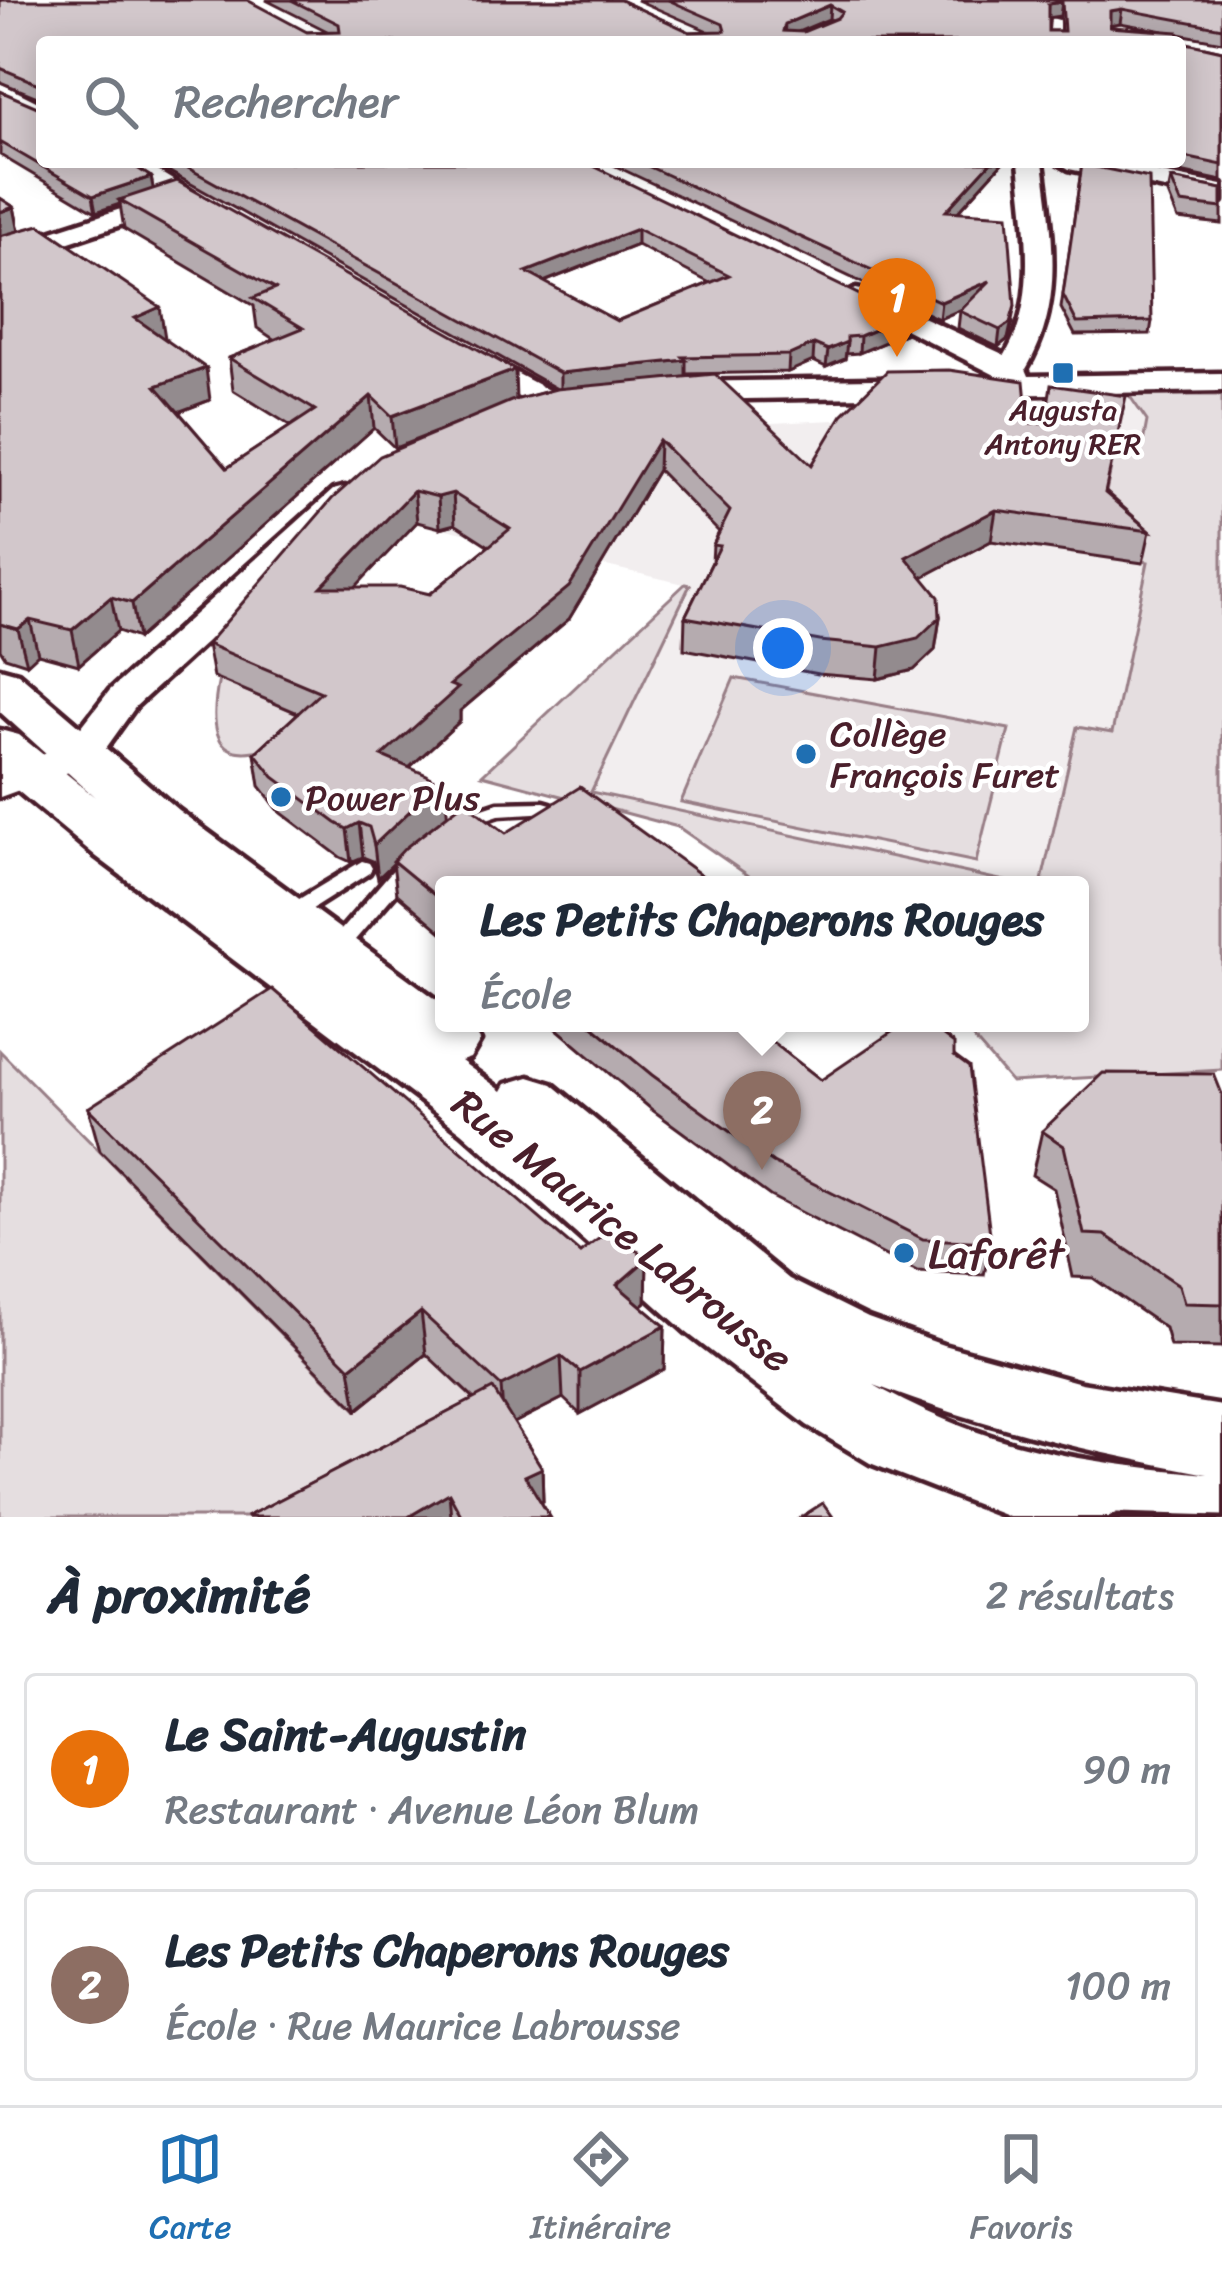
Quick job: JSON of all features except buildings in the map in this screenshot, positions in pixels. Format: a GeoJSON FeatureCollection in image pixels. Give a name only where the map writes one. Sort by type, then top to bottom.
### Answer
{"type":"FeatureCollection","features":[{"type":"Feature","properties":{"kind":"main road"},"geometry":{"type":"LineString","coordinates":[[0,684],[32,756]]}},
{"type":"Feature","properties":{"kind":"main road","name":"Rue Maurice Labrousse"},"geometry":{"type":"LineString","coordinates":[[32,756],[158,823],[435,1030]]}},
{"type":"Feature","properties":{"kind":"main road","name":"Rue Maurice Labrousse"},"geometry":{"type":"LineString","coordinates":[[32,756],[108,836],[485,1114],[741,1333],[862,1418],[959,1466],[995,1498],[1222,1512]]}},
{"type":"Feature","properties":{"kind":"main road","name":"Rue Maurice Labrousse"},"geometry":{"type":"LineString","coordinates":[[437,1032],[516,1091],[764,1301],[863,1349],[943,1378],[1082,1417],[1222,1441]]}},
{"type":"Feature","properties":{"kind":"main road"},"geometry":{"type":"LineString","coordinates":[[995,1498],[1082,1417]]}},
{"type":"Feature","properties":{"kind":"street"},"geometry":{"type":"LineString","coordinates":[[0,90],[36,111]]}},
{"type":"Feature","properties":{"kind":"street"},"geometry":{"type":"LineString","coordinates":[[135,168],[226,220]]}},
{"type":"Feature","properties":{"kind":"street"},"geometry":{"type":"LineString","coordinates":[[1014,376],[1024,352],[1043,258],[1032,168]]}},
{"type":"Feature","properties":{"kind":"street"},"geometry":{"type":"LineString","coordinates":[[1099,168],[1222,193]]}},
{"type":"Feature","properties":{"kind":"street"},"geometry":{"type":"LineString","coordinates":[[0,257],[184,196]]}},
{"type":"Feature","properties":{"kind":"street"},"geometry":{"type":"LineString","coordinates":[[831,285],[1014,376]]}},
{"type":"Feature","properties":{"kind":"street"},"geometry":{"type":"LineString","coordinates":[[453,348],[566,404],[518,415]]}},
{"type":"Feature","properties":{"kind":"street"},"geometry":{"type":"LineString","coordinates":[[655,393],[1014,376],[1222,382]]}},
{"type":"Feature","properties":{"kind":"street"},"geometry":{"type":"LineString","coordinates":[[32,756],[123,699],[273,558],[369,476]]}},
{"type":"Feature","properties":{"kind":"lane"},"geometry":{"type":"LineString","coordinates":[[1054,20],[1054,36]]}},
{"type":"Feature","properties":{"kind":"lane"},"geometry":{"type":"LineString","coordinates":[[308,935],[392,880],[454,825],[487,812],[544,808]]}},
{"type":"Feature","properties":{"kind":"lane"},"geometry":{"type":"LineString","coordinates":[[308,935],[362,868]]}},
{"type":"Feature","properties":{"kind":"shaded area"},"geometry":{"type":"Polygon","coordinates":[[[1129,395],[1222,395],[1222,1070],[1011,1082],[968,1032],[1089,1032],[1089,876],[1043,876],[1077,727],[1112,733],[1148,562],[1102,554],[1099,525],[1117,440],[1143,443],[1147,421],[1129,395]]]}},
{"type":"Feature","properties":{"kind":"shaded area","name":"Collège François Furet"},"geometry":{"type":"Polygon","coordinates":[[[1137,395],[1154,421],[1156,524],[1203,1071],[1011,1082],[968,1032],[1089,1032],[1089,876],[749,876],[678,827],[482,775],[684,584],[368,511],[747,424],[835,420],[850,412],[990,400],[1137,395]]]}},
{"type":"Feature","properties":{"kind":"shaded area"},"geometry":{"type":"Polygon","coordinates":[[[685,584],[690,585],[591,792],[981,876],[749,876],[678,827],[482,775],[685,584]]]}},
{"type":"Feature","properties":{"kind":"shaded area"},"geometry":{"type":"Polygon","coordinates":[[[734,678],[1009,729],[976,862],[681,802],[734,678]]]}},
{"type":"Feature","properties":{"kind":"shaded area"},"geometry":{"type":"Polygon","coordinates":[[[219,679],[325,725],[260,750],[242,752],[227,747],[218,735],[215,713],[219,679]]]}},
{"type":"Feature","properties":{"kind":"shaded area"},"geometry":{"type":"Polygon","coordinates":[[[0,1051],[356,1410],[426,1354],[504,1428],[317,1517],[0,1517],[0,1051]]]}},
{"type":"Feature","properties":{"kind":"place","name":"Le Saint-Augustin"},"geometry":{"type":"Point","coordinates":[897,357]}},
{"type":"Feature","properties":{"kind":"place","name":"Augusta Antony RER"},"geometry":{"type":"Point","coordinates":[1063,373]}},
{"type":"Feature","properties":{"kind":"place","name":"Collège François Furet"},"geometry":{"type":"Point","coordinates":[806,754]}},
{"type":"Feature","properties":{"kind":"place","name":"Power Plus"},"geometry":{"type":"Point","coordinates":[281,797]}},
{"type":"Feature","properties":{"kind":"place","name":"Les Petits Chaperons Rouges"},"geometry":{"type":"Point","coordinates":[762,1170]}},
{"type":"Feature","properties":{"kind":"place","name":"Laforêt"},"geometry":{"type":"Point","coordinates":[904,1253]}}]}
